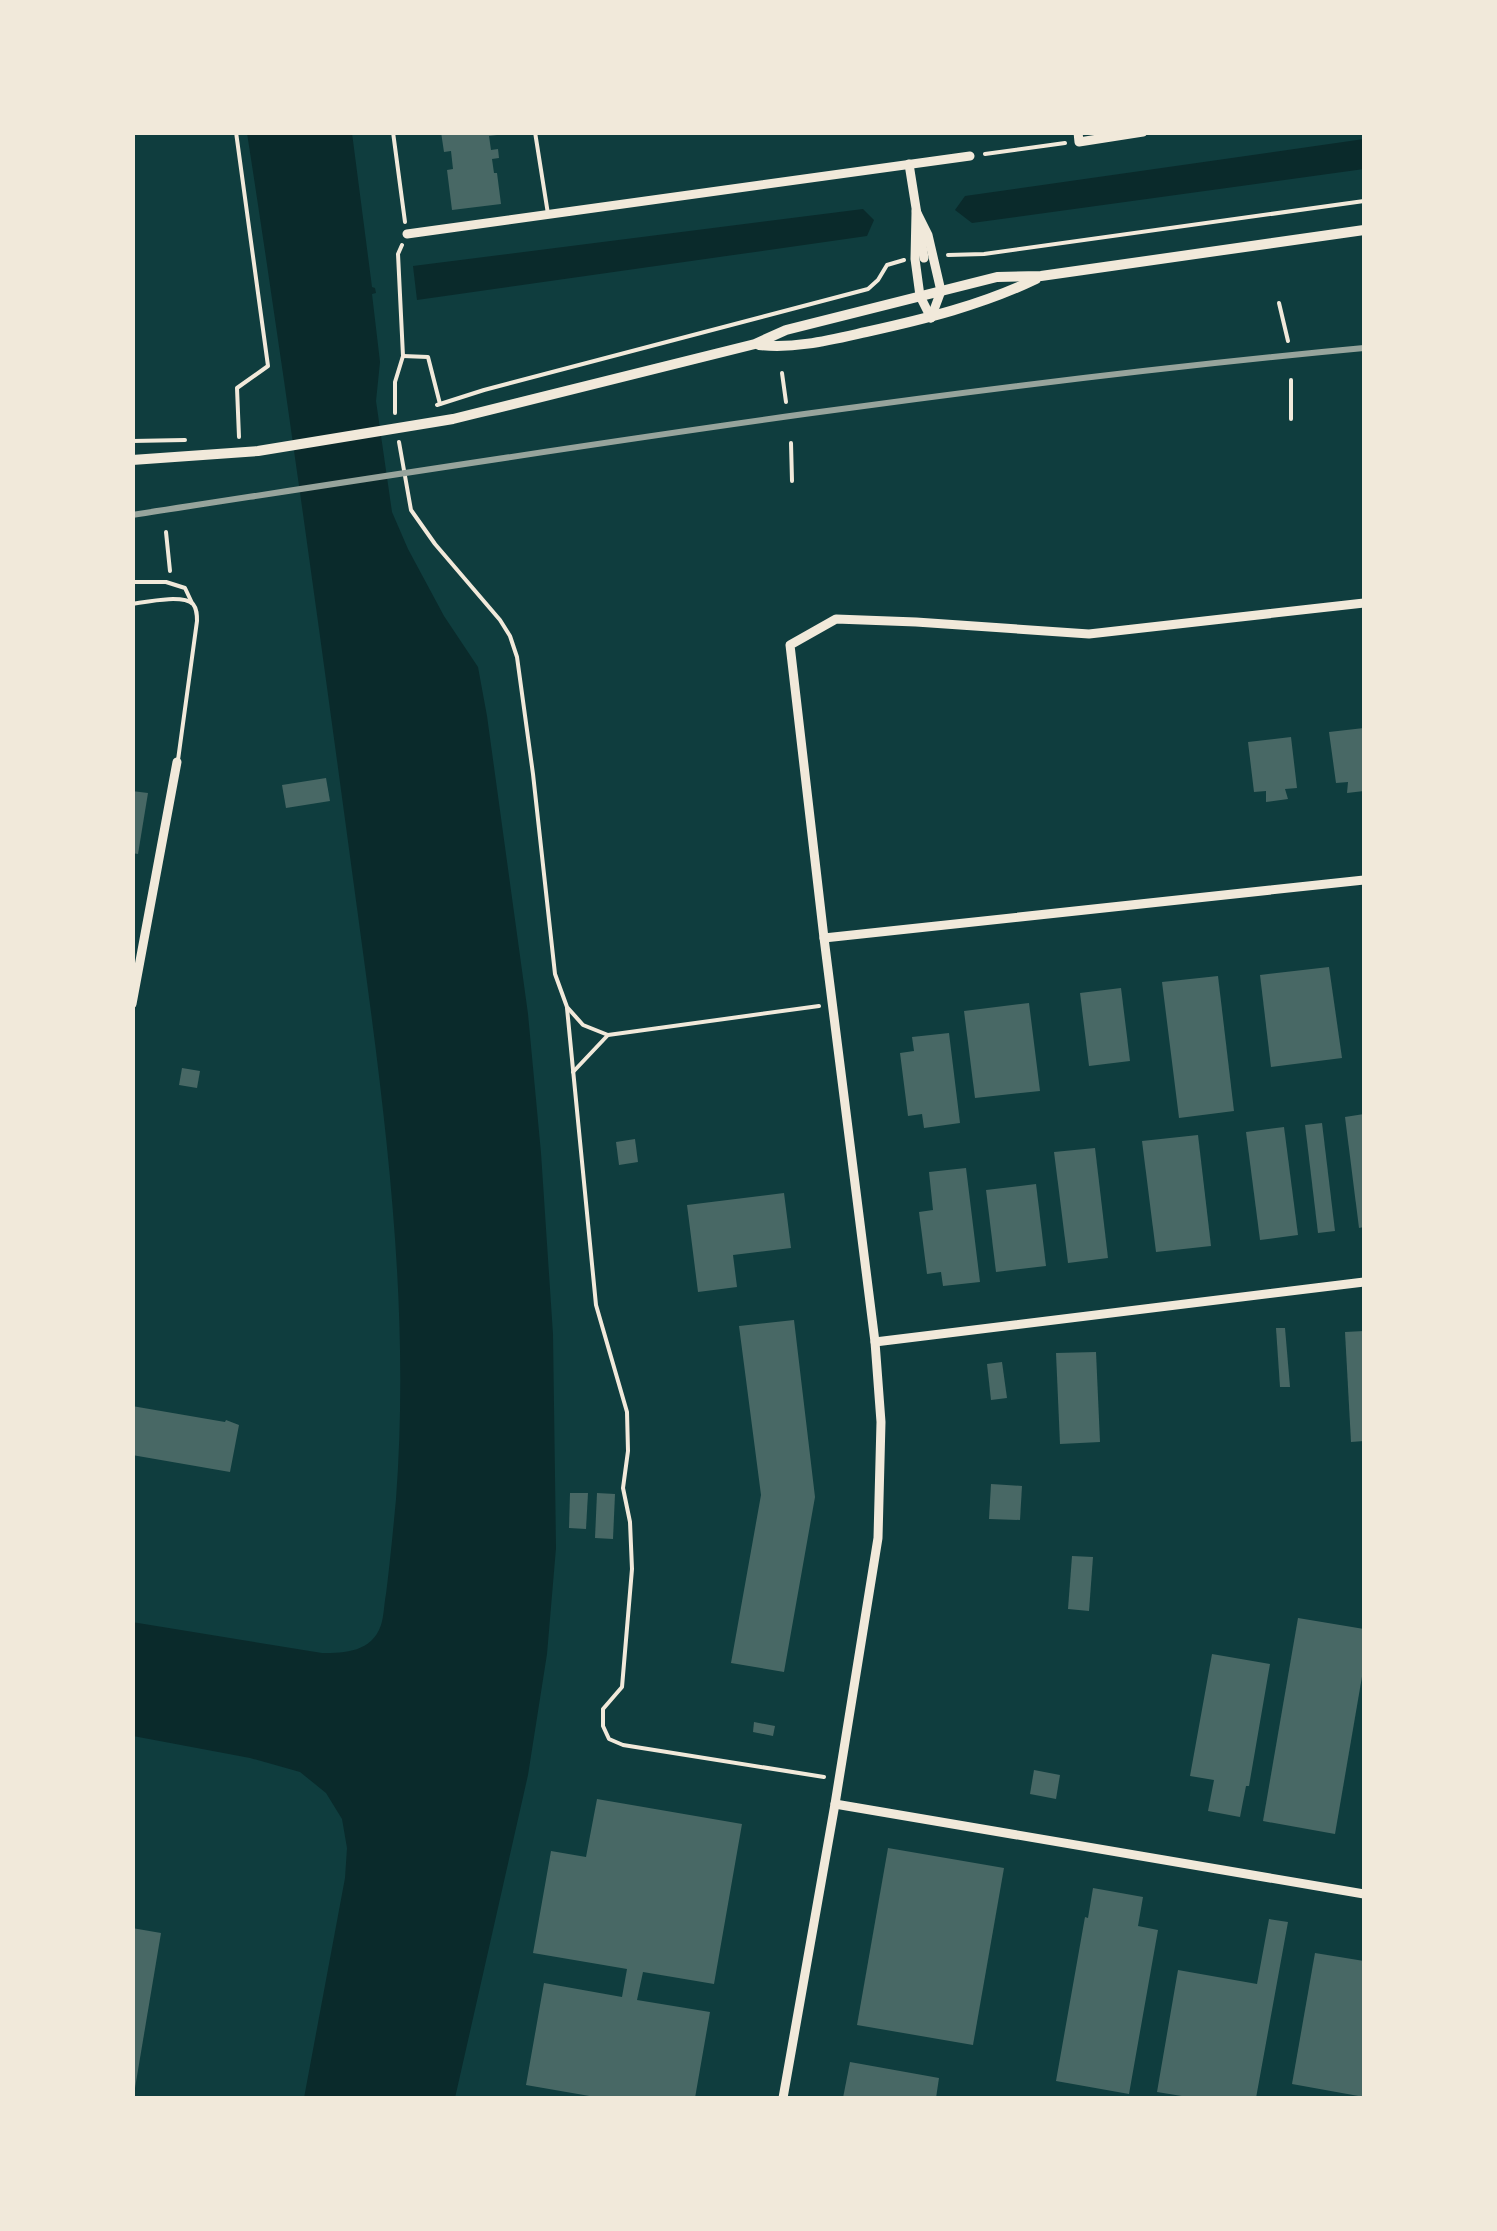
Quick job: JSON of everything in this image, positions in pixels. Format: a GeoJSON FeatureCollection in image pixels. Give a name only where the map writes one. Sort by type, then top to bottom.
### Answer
{"type":"FeatureCollection","features":[{"type":"Feature","properties":{"kind":"street"},"geometry":{"type":"LineString","coordinates":[[1078,137],[1143,132]]}},
{"type":"Feature","properties":{"kind":"street"},"geometry":{"type":"LineString","coordinates":[[407,234],[970,156]]}},
{"type":"Feature","properties":{"kind":"street"},"geometry":{"type":"LineString","coordinates":[[909,164],[924,258]]}},
{"type":"Feature","properties":{"kind":"street"},"geometry":{"type":"LineString","coordinates":[[916,211],[928,235],[941,291],[931,318]]}},
{"type":"Feature","properties":{"kind":"street"},"geometry":{"type":"LineString","coordinates":[[916,211],[915,259],[920,296],[931,318]]}},
{"type":"Feature","properties":{"kind":"street"},"geometry":{"type":"LineString","coordinates":[[132,460],[258,451],[488,412],[756,344],[786,330],[998,278],[1042,276],[1364,230]]}},
{"type":"Feature","properties":{"kind":"street"},"geometry":{"type":"LineString","coordinates":[[756,344],[785,348],[931,318],[1002,295],[1042,276]]}},
{"type":"Feature","properties":{"kind":"street"},"geometry":{"type":"LineString","coordinates":[[784,2098],[878,1538],[880,1422],[875,1342],[790,645],[836,620],[1090,634],[1364,603]]}},
{"type":"Feature","properties":{"kind":"street"},"geometry":{"type":"LineString","coordinates":[[132,1004],[178,762]]}},
{"type":"Feature","properties":{"kind":"street"},"geometry":{"type":"LineString","coordinates":[[824,938],[1364,880]]}},
{"type":"Feature","properties":{"kind":"street"},"geometry":{"type":"LineString","coordinates":[[875,1342],[1364,1282]]}},
{"type":"Feature","properties":{"kind":"street"},"geometry":{"type":"LineString","coordinates":[[835,1804],[1364,1894]]}},
{"type":"Feature","properties":{"kind":"lane"},"geometry":{"type":"LineString","coordinates":[[534,132],[548,214]]}},
{"type":"Feature","properties":{"kind":"lane"},"geometry":{"type":"LineString","coordinates":[[132,582],[166,582],[185,588],[193,604],[197,620],[178,762]]}},
{"type":"Feature","properties":{"kind":"lane"},"geometry":{"type":"LineString","coordinates":[[132,604],[181,598],[193,604]]}},
{"type":"Feature","properties":{"kind":"path"},"geometry":{"type":"LineString","coordinates":[[236,132],[268,366],[237,388],[239,437]]}},
{"type":"Feature","properties":{"kind":"path"},"geometry":{"type":"LineString","coordinates":[[393,132],[407,234],[398,254],[403,356],[395,382],[397,426]]}},
{"type":"Feature","properties":{"kind":"path"},"geometry":{"type":"LineString","coordinates":[[970,156],[1078,137]]}},
{"type":"Feature","properties":{"kind":"path"},"geometry":{"type":"LineString","coordinates":[[1279,303],[1288,341]]}},
{"type":"Feature","properties":{"kind":"path"},"geometry":{"type":"LineString","coordinates":[[403,356],[428,357],[440,404]]}},
{"type":"Feature","properties":{"kind":"path"},"geometry":{"type":"LineString","coordinates":[[782,373],[786,402]]}},
{"type":"Feature","properties":{"kind":"path"},"geometry":{"type":"LineString","coordinates":[[1291,380],[1291,419]]}},
{"type":"Feature","properties":{"kind":"path"},"geometry":{"type":"LineString","coordinates":[[399,443],[411,510],[434,544],[500,620],[517,657],[555,974],[566,1007],[596,1305],[627,1412],[628,1450],[622,1488],[630,1522],[632,1569],[622,1687],[603,1709],[603,1726],[609,1739],[623,1745],[839,1780]]}},
{"type":"Feature","properties":{"kind":"path"},"geometry":{"type":"LineString","coordinates":[[790,443],[792,481]]}},
{"type":"Feature","properties":{"kind":"path"},"geometry":{"type":"LineString","coordinates":[[166,532],[170,571]]}},
{"type":"Feature","properties":{"kind":"path"},"geometry":{"type":"LineString","coordinates":[[566,1007],[583,1025],[608,1036],[832,1004]]}},
{"type":"Feature","properties":{"kind":"path"},"geometry":{"type":"LineString","coordinates":[[573,1073],[608,1036]]}},
{"type":"Feature","properties":{"kind":"water"},"geometry":{"type":"Polygon","coordinates":[[[247,133],[352,133],[372,287],[376,293],[372,294],[380,362],[376,401],[392,512],[444,616],[478,667],[528,1014],[553,1334],[556,1548],[547,1654],[528,1775],[455,2098],[304,2098],[345,1878],[347,1848],[342,1819],[326,1793],[300,1772],[250,1758],[133,1736],[132,1622],[322,1653],[348,1651],[371,1641],[383,1618],[396,1499],[400,1350],[385,1129],[247,133]]]}},
{"type":"Feature","properties":{"kind":"water"},"geometry":{"type":"Polygon","coordinates":[[[1364,139],[1364,169],[972,223],[955,210],[965,196],[1364,139]]]}},
{"type":"Feature","properties":{"kind":"water"},"geometry":{"type":"Polygon","coordinates":[[[863,209],[874,220],[867,236],[417,300],[413,266],[863,209]]]}},
{"type":"Feature","properties":{"kind":"building"},"geometry":{"type":"Polygon","coordinates":[[[441,132],[497,132],[489,136],[491,150],[498,149],[499,158],[492,159],[501,204],[452,210],[447,170],[453,169],[451,151],[444,152],[441,132]]]}},
{"type":"Feature","properties":{"kind":"building"},"geometry":{"type":"Polygon","coordinates":[[[1364,728],[1364,791],[1347,793],[1348,782],[1336,783],[1329,732],[1364,728]]]}},
{"type":"Feature","properties":{"kind":"building"},"geometry":{"type":"Polygon","coordinates":[[[1291,737],[1297,788],[1285,789],[1288,799],[1266,802],[1266,791],[1254,792],[1248,742],[1291,737]]]}},
{"type":"Feature","properties":{"kind":"building"},"geometry":{"type":"Polygon","coordinates":[[[326,778],[330,801],[286,808],[282,785],[326,778]]]}},
{"type":"Feature","properties":{"kind":"building"},"geometry":{"type":"Polygon","coordinates":[[[132,791],[148,793],[138,854],[132,853],[132,791]]]}},
{"type":"Feature","properties":{"kind":"building"},"geometry":{"type":"Polygon","coordinates":[[[1329,967],[1342,1058],[1271,1067],[1260,975],[1329,967]]]}},
{"type":"Feature","properties":{"kind":"building"},"geometry":{"type":"Polygon","coordinates":[[[1218,976],[1234,1111],[1179,1118],[1162,982],[1218,976]]]}},
{"type":"Feature","properties":{"kind":"building"},"geometry":{"type":"Polygon","coordinates":[[[1121,988],[1130,1061],[1089,1066],[1080,993],[1121,988]]]}},
{"type":"Feature","properties":{"kind":"building"},"geometry":{"type":"Polygon","coordinates":[[[1029,1003],[1040,1091],[975,1098],[964,1011],[1029,1003]]]}},
{"type":"Feature","properties":{"kind":"building"},"geometry":{"type":"Polygon","coordinates":[[[949,1033],[960,1123],[924,1128],[922,1114],[908,1116],[900,1053],[914,1051],[912,1037],[949,1033]]]}},
{"type":"Feature","properties":{"kind":"building"},"geometry":{"type":"Polygon","coordinates":[[[182,1068],[200,1071],[197,1088],[179,1085],[182,1068]]]}},
{"type":"Feature","properties":{"kind":"building"},"geometry":{"type":"Polygon","coordinates":[[[1364,1114],[1364,1227],[1359,1228],[1345,1117],[1364,1114]]]}},
{"type":"Feature","properties":{"kind":"building"},"geometry":{"type":"Polygon","coordinates":[[[1322,1123],[1335,1231],[1318,1233],[1305,1125],[1322,1123]]]}},
{"type":"Feature","properties":{"kind":"building"},"geometry":{"type":"Polygon","coordinates":[[[1284,1127],[1298,1235],[1260,1240],[1246,1132],[1284,1127]]]}},
{"type":"Feature","properties":{"kind":"building"},"geometry":{"type":"Polygon","coordinates":[[[1198,1135],[1211,1246],[1156,1252],[1142,1141],[1198,1135]]]}},
{"type":"Feature","properties":{"kind":"building"},"geometry":{"type":"Polygon","coordinates":[[[635,1139],[638,1162],[619,1165],[616,1142],[635,1139]]]}},
{"type":"Feature","properties":{"kind":"building"},"geometry":{"type":"Polygon","coordinates":[[[1095,1148],[1108,1258],[1068,1263],[1054,1152],[1095,1148]]]}},
{"type":"Feature","properties":{"kind":"building"},"geometry":{"type":"Polygon","coordinates":[[[966,1168],[980,1282],[943,1286],[941,1272],[927,1274],[919,1212],[933,1210],[929,1172],[966,1168]]]}},
{"type":"Feature","properties":{"kind":"building"},"geometry":{"type":"Polygon","coordinates":[[[1036,1184],[1046,1266],[996,1272],[986,1190],[1036,1184]]]}},
{"type":"Feature","properties":{"kind":"building"},"geometry":{"type":"Polygon","coordinates":[[[784,1193],[791,1248],[733,1255],[737,1287],[698,1292],[687,1205],[784,1193]]]}},
{"type":"Feature","properties":{"kind":"building"},"geometry":{"type":"Polygon","coordinates":[[[794,1320],[815,1497],[784,1672],[731,1663],[761,1495],[739,1326],[794,1320]]]}},
{"type":"Feature","properties":{"kind":"building"},"geometry":{"type":"Polygon","coordinates":[[[1276,1328],[1285,1328],[1290,1387],[1280,1387],[1276,1328]]]}},
{"type":"Feature","properties":{"kind":"building"},"geometry":{"type":"Polygon","coordinates":[[[1364,1331],[1364,1441],[1351,1442],[1345,1332],[1364,1331]]]}},
{"type":"Feature","properties":{"kind":"building"},"geometry":{"type":"Polygon","coordinates":[[[1096,1352],[1100,1442],[1060,1444],[1056,1353],[1096,1352]]]}},
{"type":"Feature","properties":{"kind":"building"},"geometry":{"type":"Polygon","coordinates":[[[1002,1362],[1007,1398],[991,1400],[987,1364],[1002,1362]]]}},
{"type":"Feature","properties":{"kind":"building"},"geometry":{"type":"Polygon","coordinates":[[[132,1406],[239,1425],[230,1472],[132,1455],[132,1406]]]}},
{"type":"Feature","properties":{"kind":"building"},"geometry":{"type":"Polygon","coordinates":[[[991,1484],[1022,1486],[1020,1520],[989,1519],[991,1484]]]}},
{"type":"Feature","properties":{"kind":"building"},"geometry":{"type":"Polygon","coordinates":[[[570,1493],[588,1493],[586,1529],[569,1528],[570,1493]]]}},
{"type":"Feature","properties":{"kind":"building"},"geometry":{"type":"Polygon","coordinates":[[[597,1493],[615,1494],[613,1539],[595,1538],[597,1493]]]}},
{"type":"Feature","properties":{"kind":"building"},"geometry":{"type":"Polygon","coordinates":[[[1072,1556],[1093,1557],[1089,1611],[1068,1609],[1072,1556]]]}},
{"type":"Feature","properties":{"kind":"building"},"geometry":{"type":"Polygon","coordinates":[[[1298,1618],[1364,1629],[1364,1665],[1335,1834],[1263,1821],[1298,1618]]]}},
{"type":"Feature","properties":{"kind":"building"},"geometry":{"type":"Polygon","coordinates":[[[1212,1654],[1270,1664],[1240,1817],[1208,1811],[1214,1780],[1190,1776],[1212,1654]]]}},
{"type":"Feature","properties":{"kind":"building"},"geometry":{"type":"Polygon","coordinates":[[[754,1722],[775,1726],[773,1736],[753,1732],[754,1722]]]}},
{"type":"Feature","properties":{"kind":"building"},"geometry":{"type":"Polygon","coordinates":[[[1034,1770],[1060,1775],[1056,1799],[1030,1794],[1034,1770]]]}},
{"type":"Feature","properties":{"kind":"building"},"geometry":{"type":"Polygon","coordinates":[[[597,1799],[742,1824],[714,1984],[643,1972],[637,2000],[710,2012],[695,2098],[601,2098],[526,2085],[544,1983],[622,1997],[627,1969],[533,1953],[551,1851],[586,1857],[597,1799]]]}},
{"type":"Feature","properties":{"kind":"building"},"geometry":{"type":"Polygon","coordinates":[[[888,1848],[1004,1868],[973,2045],[857,2025],[888,1848]]]}},
{"type":"Feature","properties":{"kind":"building"},"geometry":{"type":"Polygon","coordinates":[[[1093,1888],[1143,1897],[1138,1926],[1158,1930],[1129,2094],[1056,2081],[1093,1888]]]}},
{"type":"Feature","properties":{"kind":"building"},"geometry":{"type":"Polygon","coordinates":[[[1269,1919],[1288,1922],[1256,2098],[1194,2098],[1157,2092],[1178,1970],[1257,1984],[1269,1919]]]}},
{"type":"Feature","properties":{"kind":"building"},"geometry":{"type":"Polygon","coordinates":[[[132,1928],[161,1933],[135,2088],[132,2088],[132,1928]]]}},
{"type":"Feature","properties":{"kind":"building"},"geometry":{"type":"Polygon","coordinates":[[[1315,1953],[1364,1961],[1364,2097],[1292,2084],[1315,1953]]]}},
{"type":"Feature","properties":{"kind":"building"},"geometry":{"type":"Polygon","coordinates":[[[850,2062],[939,2078],[936,2098],[843,2098],[850,2062]]]}},
{"type":"Feature","properties":{"kind":"railway"},"geometry":{"type":"LineString","coordinates":[[132,515],[901,401],[1364,348]]}}]}
